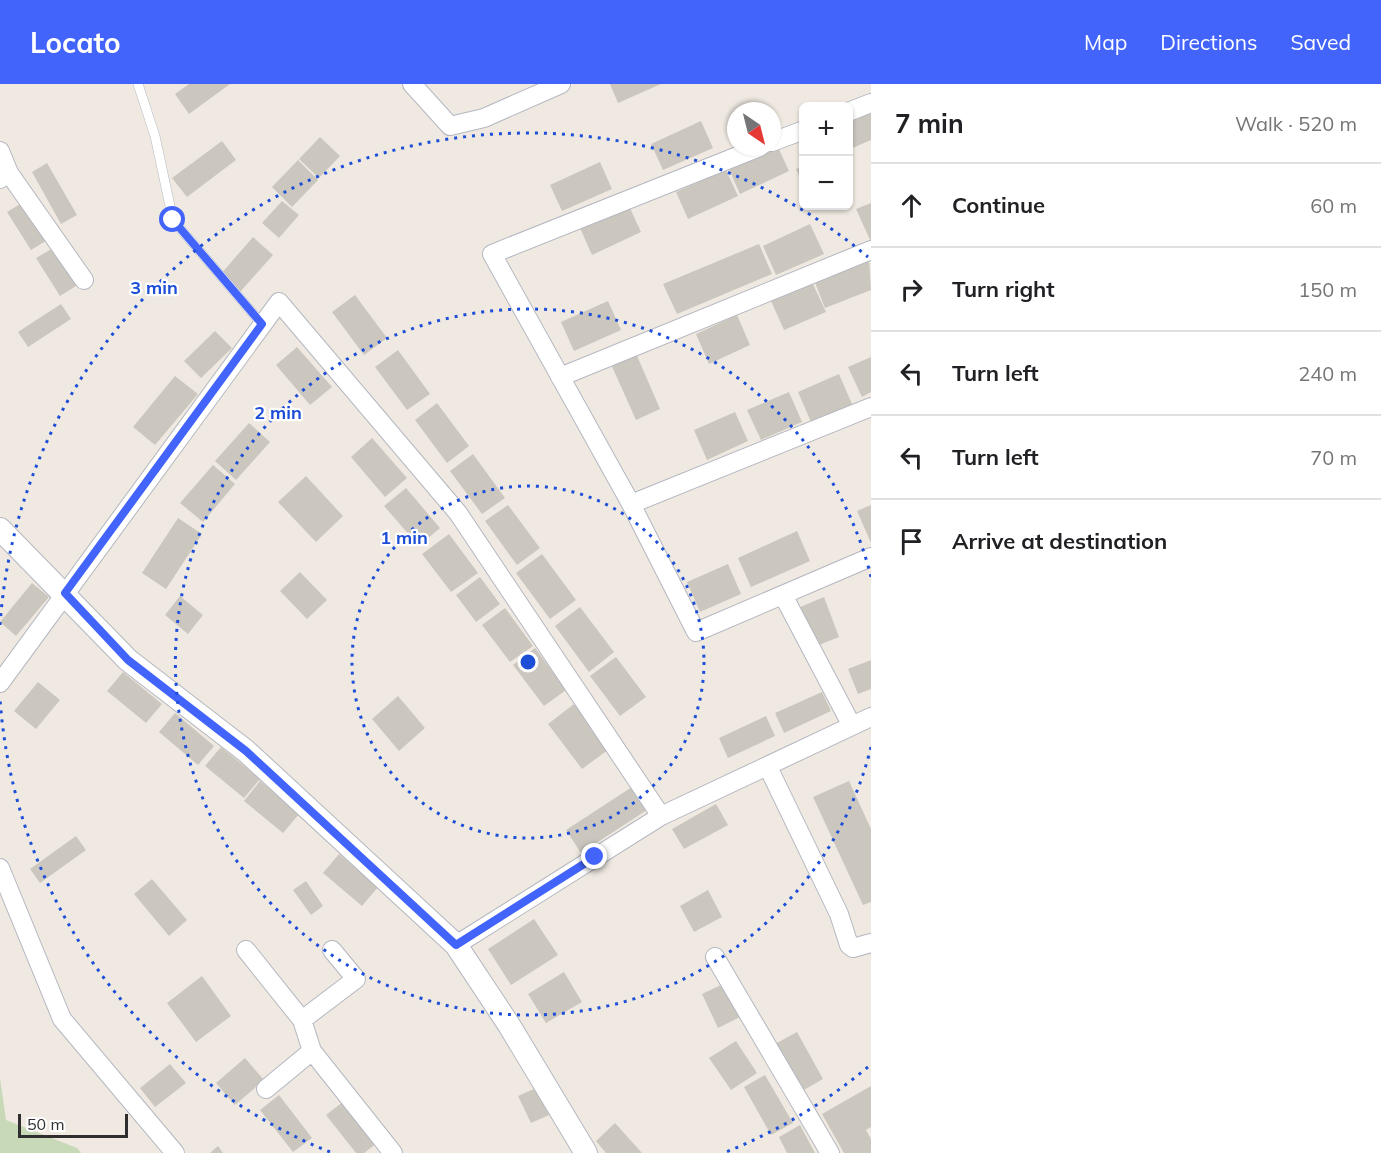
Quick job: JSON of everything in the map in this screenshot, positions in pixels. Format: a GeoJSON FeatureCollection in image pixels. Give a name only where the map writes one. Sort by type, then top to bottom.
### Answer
{"type":"FeatureCollection","features":[{"type":"Feature","properties":{"kind":"street"},"geometry":{"type":"LineString","coordinates":[[412,84],[450,126],[484,118],[561,84]]}},
{"type":"Feature","properties":{"kind":"street"},"geometry":{"type":"LineString","coordinates":[[853,110],[871,103]]}},
{"type":"Feature","properties":{"kind":"street"},"geometry":{"type":"LineString","coordinates":[[781,139],[799,132]]}},
{"type":"Feature","properties":{"kind":"street"},"geometry":{"type":"LineString","coordinates":[[0,151],[5,176],[84,280]]}},
{"type":"Feature","properties":{"kind":"street"},"geometry":{"type":"LineString","coordinates":[[737,156],[492,254],[632,504],[696,632],[871,557]]}},
{"type":"Feature","properties":{"kind":"street"},"geometry":{"type":"LineString","coordinates":[[560,377],[871,250]]}},
{"type":"Feature","properties":{"kind":"street"},"geometry":{"type":"LineString","coordinates":[[0,683],[279,302],[458,513],[662,816]]}},
{"type":"Feature","properties":{"kind":"street"},"geometry":{"type":"LineString","coordinates":[[632,504],[871,407]]}},
{"type":"Feature","properties":{"kind":"street"},"geometry":{"type":"LineString","coordinates":[[0,529],[128,660],[246,751],[456,945],[509,1025],[586,1153]]}},
{"type":"Feature","properties":{"kind":"street"},"geometry":{"type":"LineString","coordinates":[[783,595],[852,726]]}},
{"type":"Feature","properties":{"kind":"street"},"geometry":{"type":"LineString","coordinates":[[456,945],[662,816],[871,717]]}},
{"type":"Feature","properties":{"kind":"street"},"geometry":{"type":"LineString","coordinates":[[768,767],[839,914],[849,945],[854,948],[871,943]]}},
{"type":"Feature","properties":{"kind":"street"},"geometry":{"type":"LineString","coordinates":[[0,868],[62,1019],[175,1153]]}},
{"type":"Feature","properties":{"kind":"street"},"geometry":{"type":"LineString","coordinates":[[246,950],[302,1020],[312,1052],[393,1153]]}},
{"type":"Feature","properties":{"kind":"street"},"geometry":{"type":"LineString","coordinates":[[302,1020],[356,979],[332,950]]}},
{"type":"Feature","properties":{"kind":"street"},"geometry":{"type":"LineString","coordinates":[[715,957],[830,1153]]}},
{"type":"Feature","properties":{"kind":"street"},"geometry":{"type":"LineString","coordinates":[[266,1089],[312,1052]]}},
{"type":"Feature","properties":{"kind":"lane"},"geometry":{"type":"LineString","coordinates":[[138,84],[155,136],[173,220],[262,324]]}},
{"type":"Feature","properties":{"kind":"green space"},"geometry":{"type":"Polygon","coordinates":[[[0,1078],[6,1120],[77,1148],[81,1153],[0,1153],[0,1078]]]}},
{"type":"Feature","properties":{"kind":"building"},"geometry":{"type":"Polygon","coordinates":[[[189,84],[230,84],[189,114],[175,94],[189,84]]]}},
{"type":"Feature","properties":{"kind":"building"},"geometry":{"type":"Polygon","coordinates":[[[610,84],[661,84],[618,103],[610,84]]]}},
{"type":"Feature","properties":{"kind":"building"},"geometry":{"type":"Polygon","coordinates":[[[871,107],[871,140],[853,148],[853,116],[871,107]]]}},
{"type":"Feature","properties":{"kind":"building"},"geometry":{"type":"Polygon","coordinates":[[[701,121],[713,148],[663,170],[651,144],[701,121]]]}},
{"type":"Feature","properties":{"kind":"building"},"geometry":{"type":"Polygon","coordinates":[[[320,137],[340,156],[319,178],[299,159],[320,137]]]}},
{"type":"Feature","properties":{"kind":"building"},"geometry":{"type":"Polygon","coordinates":[[[222,141],[236,160],[187,197],[172,178],[222,141]]]}},
{"type":"Feature","properties":{"kind":"building"},"geometry":{"type":"Polygon","coordinates":[[[781,154],[789,171],[740,194],[728,167],[752,156],[781,156],[781,154]]]}},
{"type":"Feature","properties":{"kind":"building"},"geometry":{"type":"Polygon","coordinates":[[[298,160],[318,180],[292,207],[272,187],[298,160]]]}},
{"type":"Feature","properties":{"kind":"building"},"geometry":{"type":"Polygon","coordinates":[[[600,162],[612,189],[562,211],[550,185],[600,162]]]}},
{"type":"Feature","properties":{"kind":"building"},"geometry":{"type":"Polygon","coordinates":[[[47,163],[77,215],[61,224],[32,172],[47,163]]]}},
{"type":"Feature","properties":{"kind":"building"},"geometry":{"type":"Polygon","coordinates":[[[726,170],[738,196],[688,219],[676,192],[726,170]]]}},
{"type":"Feature","properties":{"kind":"building"},"geometry":{"type":"Polygon","coordinates":[[[25,201],[49,239],[31,250],[7,212],[25,201]]]}},
{"type":"Feature","properties":{"kind":"building"},"geometry":{"type":"Polygon","coordinates":[[[282,201],[299,215],[279,238],[262,223],[282,201]]]}},
{"type":"Feature","properties":{"kind":"building"},"geometry":{"type":"Polygon","coordinates":[[[871,203],[871,242],[856,209],[871,203]]]}},
{"type":"Feature","properties":{"kind":"building"},"geometry":{"type":"Polygon","coordinates":[[[629,206],[641,232],[592,255],[580,228],[629,206]]]}},
{"type":"Feature","properties":{"kind":"building"},"geometry":{"type":"Polygon","coordinates":[[[810,224],[824,254],[776,275],[763,246],[810,224]]]}},
{"type":"Feature","properties":{"kind":"building"},"geometry":{"type":"Polygon","coordinates":[[[253,237],[273,255],[240,292],[220,275],[253,237]]]}},
{"type":"Feature","properties":{"kind":"building"},"geometry":{"type":"Polygon","coordinates":[[[759,244],[772,274],[677,314],[663,284],[759,244]]]}},
{"type":"Feature","properties":{"kind":"building"},"geometry":{"type":"Polygon","coordinates":[[[55,247],[79,284],[60,296],[36,258],[55,247]]]}},
{"type":"Feature","properties":{"kind":"building"},"geometry":{"type":"Polygon","coordinates":[[[869,258],[871,290],[825,308],[814,280],[869,258]]]}},
{"type":"Feature","properties":{"kind":"building"},"geometry":{"type":"Polygon","coordinates":[[[812,282],[826,312],[784,330],[771,301],[812,282]]]}},
{"type":"Feature","properties":{"kind":"building"},"geometry":{"type":"Polygon","coordinates":[[[355,295],[387,338],[364,355],[332,312],[355,295]]]}},
{"type":"Feature","properties":{"kind":"building"},"geometry":{"type":"Polygon","coordinates":[[[608,301],[621,330],[574,351],[561,322],[608,301]]]}},
{"type":"Feature","properties":{"kind":"building"},"geometry":{"type":"Polygon","coordinates":[[[61,304],[71,319],[28,347],[18,332],[61,304]]]}},
{"type":"Feature","properties":{"kind":"building"},"geometry":{"type":"Polygon","coordinates":[[[737,315],[750,345],[709,364],[696,334],[737,315]]]}},
{"type":"Feature","properties":{"kind":"building"},"geometry":{"type":"Polygon","coordinates":[[[215,331],[232,348],[201,378],[184,361],[215,331]]]}},
{"type":"Feature","properties":{"kind":"building"},"geometry":{"type":"Polygon","coordinates":[[[297,347],[332,387],[310,405],[276,365],[297,347]]]}},
{"type":"Feature","properties":{"kind":"building"},"geometry":{"type":"Polygon","coordinates":[[[398,350],[430,394],[407,410],[375,367],[398,350]]]}},
{"type":"Feature","properties":{"kind":"building"},"geometry":{"type":"Polygon","coordinates":[[[635,351],[660,409],[636,420],[610,362],[635,351]]]}},
{"type":"Feature","properties":{"kind":"building"},"geometry":{"type":"Polygon","coordinates":[[[871,357],[871,392],[862,397],[848,367],[871,357]]]}},
{"type":"Feature","properties":{"kind":"building"},"geometry":{"type":"Polygon","coordinates":[[[839,374],[852,404],[811,422],[798,392],[839,374]]]}},
{"type":"Feature","properties":{"kind":"building"},"geometry":{"type":"Polygon","coordinates":[[[175,376],[198,394],[155,445],[133,427],[175,376]]]}},
{"type":"Feature","properties":{"kind":"building"},"geometry":{"type":"Polygon","coordinates":[[[789,392],[802,422],[761,440],[747,410],[789,392]]]}},
{"type":"Feature","properties":{"kind":"building"},"geometry":{"type":"Polygon","coordinates":[[[437,403],[469,446],[447,463],[415,420],[437,403]]]}},
{"type":"Feature","properties":{"kind":"building"},"geometry":{"type":"Polygon","coordinates":[[[735,412],[748,441],[707,460],[694,430],[735,412]]]}},
{"type":"Feature","properties":{"kind":"building"},"geometry":{"type":"Polygon","coordinates":[[[249,423],[270,442],[236,480],[215,461],[249,423]]]}},
{"type":"Feature","properties":{"kind":"building"},"geometry":{"type":"Polygon","coordinates":[[[372,438],[407,478],[385,497],[351,457],[372,438]]]}},
{"type":"Feature","properties":{"kind":"building"},"geometry":{"type":"Polygon","coordinates":[[[473,454],[505,498],[482,514],[450,471],[473,454]]]}},
{"type":"Feature","properties":{"kind":"building"},"geometry":{"type":"Polygon","coordinates":[[[213,465],[235,484],[203,522],[180,503],[213,465]]]}},
{"type":"Feature","properties":{"kind":"building"},"geometry":{"type":"Polygon","coordinates":[[[306,476],[343,516],[316,542],[278,502],[306,476]]]}},
{"type":"Feature","properties":{"kind":"building"},"geometry":{"type":"Polygon","coordinates":[[[406,488],[440,528],[419,546],[384,506],[406,488]]]}},
{"type":"Feature","properties":{"kind":"building"},"geometry":{"type":"Polygon","coordinates":[[[508,505],[540,548],[517,565],[485,521],[508,505]]]}},
{"type":"Feature","properties":{"kind":"building"},"geometry":{"type":"Polygon","coordinates":[[[871,505],[871,543],[857,511],[871,505]]]}},
{"type":"Feature","properties":{"kind":"building"},"geometry":{"type":"Polygon","coordinates":[[[178,518],[202,534],[166,589],[142,573],[178,518]]]}},
{"type":"Feature","properties":{"kind":"building"},"geometry":{"type":"Polygon","coordinates":[[[797,531],[810,561],[751,587],[738,558],[797,531]]]}},
{"type":"Feature","properties":{"kind":"building"},"geometry":{"type":"Polygon","coordinates":[[[449,534],[478,573],[451,592],[422,554],[449,534]]]}},
{"type":"Feature","properties":{"kind":"building"},"geometry":{"type":"Polygon","coordinates":[[[542,554],[576,600],[550,619],[516,573],[542,554]]]}},
{"type":"Feature","properties":{"kind":"building"},"geometry":{"type":"Polygon","coordinates":[[[728,564],[741,594],[700,612],[687,582],[728,564]]]}},
{"type":"Feature","properties":{"kind":"building"},"geometry":{"type":"Polygon","coordinates":[[[300,572],[327,600],[307,619],[280,591],[300,572]]]}},
{"type":"Feature","properties":{"kind":"building"},"geometry":{"type":"Polygon","coordinates":[[[480,577],[500,604],[476,622],[456,595],[480,577]]]}},
{"type":"Feature","properties":{"kind":"building"},"geometry":{"type":"Polygon","coordinates":[[[32,583],[49,597],[16,636],[0,622],[32,583]]]}},
{"type":"Feature","properties":{"kind":"building"},"geometry":{"type":"Polygon","coordinates":[[[180,596],[203,615],[188,634],[165,615],[180,596]]]}},
{"type":"Feature","properties":{"kind":"building"},"geometry":{"type":"Polygon","coordinates":[[[824,597],[839,637],[814,647],[798,608],[824,597]]]}},
{"type":"Feature","properties":{"kind":"building"},"geometry":{"type":"Polygon","coordinates":[[[580,607],[614,652],[589,672],[555,626],[580,607]]]}},
{"type":"Feature","properties":{"kind":"building"},"geometry":{"type":"Polygon","coordinates":[[[505,608],[533,646],[510,662],[482,625],[505,608]]]}},
{"type":"Feature","properties":{"kind":"building"},"geometry":{"type":"Polygon","coordinates":[[[535,648],[566,690],[544,706],[513,665],[535,648]]]}},
{"type":"Feature","properties":{"kind":"building"},"geometry":{"type":"Polygon","coordinates":[[[616,657],[646,697],[620,716],[590,676],[616,657]]]}},
{"type":"Feature","properties":{"kind":"building"},"geometry":{"type":"Polygon","coordinates":[[[871,660],[871,689],[858,694],[848,669],[871,660]]]}},
{"type":"Feature","properties":{"kind":"building"},"geometry":{"type":"Polygon","coordinates":[[[123,672],[162,704],[146,723],[107,691],[123,672]]]}},
{"type":"Feature","properties":{"kind":"building"},"geometry":{"type":"Polygon","coordinates":[[[38,682],[60,700],[36,729],[14,711],[38,682]]]}},
{"type":"Feature","properties":{"kind":"building"},"geometry":{"type":"Polygon","coordinates":[[[822,692],[831,711],[784,733],[775,713],[822,692]]]}},
{"type":"Feature","properties":{"kind":"building"},"geometry":{"type":"Polygon","coordinates":[[[398,696],[425,728],[399,751],[372,719],[398,696]]]}},
{"type":"Feature","properties":{"kind":"building"},"geometry":{"type":"Polygon","coordinates":[[[574,704],[608,750],[582,769],[548,724],[574,704]]]}},
{"type":"Feature","properties":{"kind":"building"},"geometry":{"type":"Polygon","coordinates":[[[175,713],[214,746],[198,765],[159,732],[175,713]]]}},
{"type":"Feature","properties":{"kind":"building"},"geometry":{"type":"Polygon","coordinates":[[[766,716],[775,736],[728,758],[719,738],[766,716]]]}},
{"type":"Feature","properties":{"kind":"building"},"geometry":{"type":"Polygon","coordinates":[[[221,747],[260,779],[244,798],[205,766],[221,747]]]}},
{"type":"Feature","properties":{"kind":"building"},"geometry":{"type":"Polygon","coordinates":[[[260,781],[299,814],[283,833],[244,801],[260,781]]]}},
{"type":"Feature","properties":{"kind":"building"},"geometry":{"type":"Polygon","coordinates":[[[849,781],[871,829],[871,902],[863,905],[813,797],[849,781]]]}},
{"type":"Feature","properties":{"kind":"building"},"geometry":{"type":"Polygon","coordinates":[[[632,787],[647,810],[581,853],[566,830],[632,787]]]}},
{"type":"Feature","properties":{"kind":"building"},"geometry":{"type":"Polygon","coordinates":[[[716,804],[728,825],[684,849],[672,829],[716,804]]]}},
{"type":"Feature","properties":{"kind":"building"},"geometry":{"type":"Polygon","coordinates":[[[76,836],[86,850],[40,883],[30,869],[76,836]]]}},
{"type":"Feature","properties":{"kind":"building"},"geometry":{"type":"Polygon","coordinates":[[[339,854],[378,887],[362,906],[323,873],[339,854]]]}},
{"type":"Feature","properties":{"kind":"building"},"geometry":{"type":"Polygon","coordinates":[[[152,879],[187,920],[169,936],[134,894],[152,879]]]}},
{"type":"Feature","properties":{"kind":"building"},"geometry":{"type":"Polygon","coordinates":[[[306,881],[323,906],[311,915],[293,890],[306,881]]]}},
{"type":"Feature","properties":{"kind":"building"},"geometry":{"type":"Polygon","coordinates":[[[708,890],[722,917],[694,932],[680,906],[708,890]]]}},
{"type":"Feature","properties":{"kind":"building"},"geometry":{"type":"Polygon","coordinates":[[[534,919],[558,955],[511,985],[488,949],[534,919]]]}},
{"type":"Feature","properties":{"kind":"building"},"geometry":{"type":"Polygon","coordinates":[[[564,972],[582,1002],[546,1023],[528,994],[564,972]]]}},
{"type":"Feature","properties":{"kind":"building"},"geometry":{"type":"Polygon","coordinates":[[[202,976],[231,1016],[196,1042],[167,1003],[202,976]]]}},
{"type":"Feature","properties":{"kind":"building"},"geometry":{"type":"Polygon","coordinates":[[[725,983],[742,1016],[718,1028],[702,994],[725,983]]]}},
{"type":"Feature","properties":{"kind":"building"},"geometry":{"type":"Polygon","coordinates":[[[797,1032],[823,1079],[802,1091],[775,1044],[797,1032]]]}},
{"type":"Feature","properties":{"kind":"building"},"geometry":{"type":"Polygon","coordinates":[[[736,1041],[757,1073],[731,1090],[709,1058],[736,1041]]]}},
{"type":"Feature","properties":{"kind":"building"},"geometry":{"type":"Polygon","coordinates":[[[245,1058],[264,1080],[235,1105],[216,1083],[245,1058]]]}},
{"type":"Feature","properties":{"kind":"building"},"geometry":{"type":"Polygon","coordinates":[[[170,1064],[186,1083],[155,1107],[140,1088],[170,1064]]]}},
{"type":"Feature","properties":{"kind":"building"},"geometry":{"type":"Polygon","coordinates":[[[765,1075],[793,1123],[771,1135],[744,1087],[765,1075]]]}},
{"type":"Feature","properties":{"kind":"building"},"geometry":{"type":"Polygon","coordinates":[[[871,1086],[871,1127],[866,1130],[871,1139],[871,1153],[844,1153],[822,1114],[871,1086]]]}},
{"type":"Feature","properties":{"kind":"building"},"geometry":{"type":"Polygon","coordinates":[[[536,1088],[549,1115],[531,1123],[518,1096],[536,1088]]]}},
{"type":"Feature","properties":{"kind":"building"},"geometry":{"type":"Polygon","coordinates":[[[279,1095],[312,1138],[293,1152],[260,1110],[279,1095]]]}},
{"type":"Feature","properties":{"kind":"building"},"geometry":{"type":"Polygon","coordinates":[[[344,1101],[377,1143],[364,1153],[356,1153],[326,1115],[344,1101]]]}},
{"type":"Feature","properties":{"kind":"building"},"geometry":{"type":"Polygon","coordinates":[[[615,1123],[642,1153],[606,1153],[596,1141],[615,1123]]]}},
{"type":"Feature","properties":{"kind":"building"},"geometry":{"type":"Polygon","coordinates":[[[800,1125],[815,1153],[787,1153],[779,1137],[800,1125]]]}},
{"type":"Feature","properties":{"kind":"building"},"geometry":{"type":"Polygon","coordinates":[[[218,1146],[223,1153],[210,1153],[218,1146]]]}},
{"type":"Feature","properties":{"kind":"route"},"geometry":{"type":"LineString","coordinates":[[173,220],[262,324],[65,593],[128,660],[246,751],[456,945],[595,857]]}}]}
